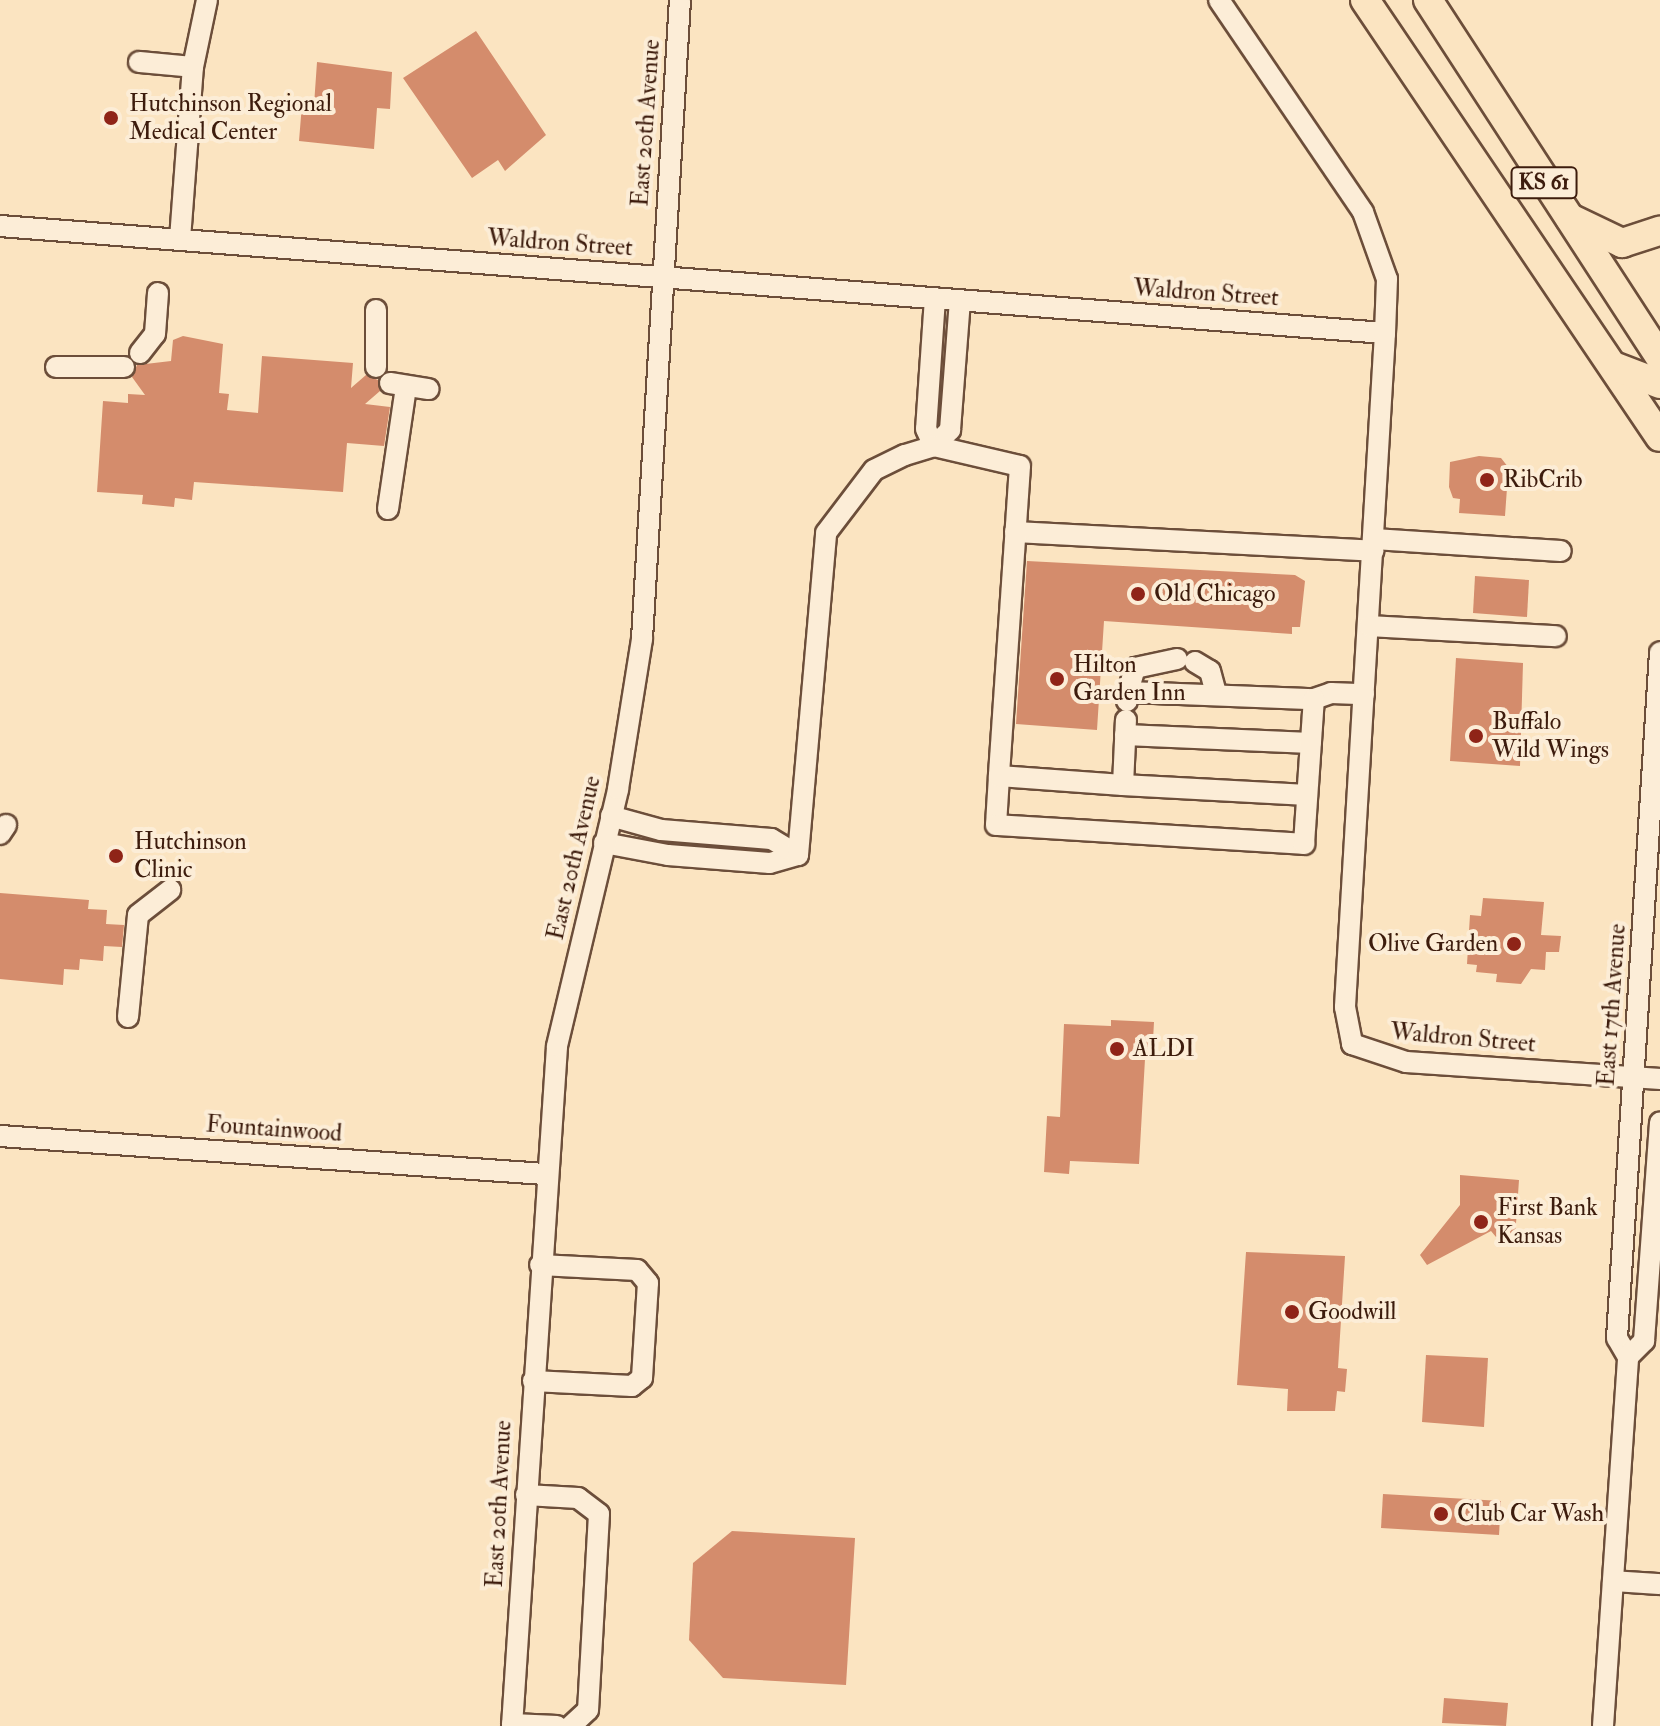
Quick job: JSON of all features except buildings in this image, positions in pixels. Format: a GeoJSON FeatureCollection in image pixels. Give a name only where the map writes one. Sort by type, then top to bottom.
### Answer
{"type":"FeatureCollection","features":[{"type":"Feature","properties":{"kind":"highway","name":"KS 61"},"geometry":{"type":"LineString","coordinates":[[1365,0],[1660,437]]}},
{"type":"Feature","properties":{"kind":"highway","name":"KS 61"},"geometry":{"type":"LineString","coordinates":[[1428,0],[1660,357]]}},
{"type":"Feature","properties":{"kind":"highway"},"geometry":{"type":"LineString","coordinates":[[1566,216],[1622,243],[1660,231]]}},
{"type":"Feature","properties":{"kind":"highway"},"geometry":{"type":"LineString","coordinates":[[1609,361],[1635,379],[1660,384]]}},
{"type":"Feature","properties":{"kind":"street"},"geometry":{"type":"LineString","coordinates":[[180,239],[193,67],[207,0]]}},
{"type":"Feature","properties":{"kind":"street","name":"East 20th Avenue"},"geometry":{"type":"LineString","coordinates":[[512,1725],[545,1174],[557,1046],[611,816],[642,639],[680,0]]}},
{"type":"Feature","properties":{"kind":"street"},"geometry":{"type":"LineString","coordinates":[[1219,0],[1363,212],[1387,279],[1385,333]]}},
{"type":"Feature","properties":{"kind":"street"},"geometry":{"type":"LineString","coordinates":[[139,62],[193,67]]}},
{"type":"Feature","properties":{"kind":"street","name":"Waldron Street"},"geometry":{"type":"LineString","coordinates":[[0,226],[1385,333],[1345,1007],[1352,1044],[1406,1062],[1660,1079]]}},
{"type":"Feature","properties":{"kind":"street"},"geometry":{"type":"LineString","coordinates":[[140,353],[155,334],[158,293]]}},
{"type":"Feature","properties":{"kind":"street"},"geometry":{"type":"LineString","coordinates":[[934,446],[926,429],[935,298]]}},
{"type":"Feature","properties":{"kind":"street"},"geometry":{"type":"LineString","coordinates":[[798,855],[826,533],[874,470],[934,446],[950,430],[960,300]]}},
{"type":"Feature","properties":{"kind":"street"},"geometry":{"type":"LineString","coordinates":[[376,310],[391,379],[388,509]]}},
{"type":"Feature","properties":{"kind":"street"},"geometry":{"type":"LineString","coordinates":[[56,367],[124,367]]}},
{"type":"Feature","properties":{"kind":"street"},"geometry":{"type":"LineString","coordinates":[[391,379],[429,389]]}},
{"type":"Feature","properties":{"kind":"street"},"geometry":{"type":"LineString","coordinates":[[934,446],[1020,466],[996,825],[1304,844],[1314,699]]}},
{"type":"Feature","properties":{"kind":"street"},"geometry":{"type":"LineString","coordinates":[[1015,532],[1561,551]]}},
{"type":"Feature","properties":{"kind":"street"},"geometry":{"type":"LineString","coordinates":[[1369,626],[1556,636]]}},
{"type":"Feature","properties":{"kind":"street","name":"East 17th Avenue"},"geometry":{"type":"LineString","coordinates":[[1603,1726],[1628,1357],[1617,1338],[1660,652]]}},
{"type":"Feature","properties":{"kind":"street"},"geometry":{"type":"LineString","coordinates":[[1123,785],[1127,712],[1135,668],[1186,661],[1210,671],[1216,694]]}},
{"type":"Feature","properties":{"kind":"street"},"geometry":{"type":"LineString","coordinates":[[1127,712],[1216,694],[1314,699],[1331,693],[1364,694]]}},
{"type":"Feature","properties":{"kind":"street"},"geometry":{"type":"LineString","coordinates":[[1127,712],[1311,743]]}},
{"type":"Feature","properties":{"kind":"street"},"geometry":{"type":"LineString","coordinates":[[999,776],[1307,795]]}},
{"type":"Feature","properties":{"kind":"street"},"geometry":{"type":"LineString","coordinates":[[611,816],[661,830],[771,839],[798,855]]}},
{"type":"Feature","properties":{"kind":"street"},"geometry":{"type":"LineString","coordinates":[[604,843],[668,855],[770,863],[798,855]]}},
{"type":"Feature","properties":{"kind":"street"},"geometry":{"type":"LineString","coordinates":[[128,1017],[138,915],[170,890]]}},
{"type":"Feature","properties":{"kind":"street","name":"East 17th Avenue"},"geometry":{"type":"LineString","coordinates":[[1628,1357],[1644,1341],[1660,1123]]}},
{"type":"Feature","properties":{"kind":"street","name":"Fountainwood"},"geometry":{"type":"LineString","coordinates":[[0,1136],[545,1174]]}},
{"type":"Feature","properties":{"kind":"street"},"geometry":{"type":"LineString","coordinates":[[533,1381],[632,1386],[642,1378],[648,1283],[637,1270],[540,1265]]}},
{"type":"Feature","properties":{"kind":"street"},"geometry":{"type":"LineString","coordinates":[[526,1495],[578,1498],[599,1514],[588,1710],[571,1726]]}},
{"type":"Feature","properties":{"kind":"street"},"geometry":{"type":"LineString","coordinates":[[1613,1581],[1660,1584]]}},
{"type":"Feature","properties":{"kind":"street"},"geometry":{"type":"LineString","coordinates":[[512,1725],[557,1726]]}},
{"type":"Feature","properties":{"kind":"place","name":"Hutchinson Regional Medical Center"},"geometry":{"type":"Point","coordinates":[111,118]}},
{"type":"Feature","properties":{"kind":"place","name":"RibCrib"},"geometry":{"type":"Point","coordinates":[1487,480]}},
{"type":"Feature","properties":{"kind":"place","name":"Old Chicago"},"geometry":{"type":"Point","coordinates":[1138,594]}},
{"type":"Feature","properties":{"kind":"place","name":"Hilton Garden Inn"},"geometry":{"type":"Point","coordinates":[1057,679]}},
{"type":"Feature","properties":{"kind":"place","name":"Buffalo Wild Wings"},"geometry":{"type":"Point","coordinates":[1476,736]}},
{"type":"Feature","properties":{"kind":"place","name":"Hutchinson Clinic"},"geometry":{"type":"Point","coordinates":[116,856]}},
{"type":"Feature","properties":{"kind":"place","name":"Olive Garden"},"geometry":{"type":"Point","coordinates":[1514,944]}},
{"type":"Feature","properties":{"kind":"place","name":"ALDI"},"geometry":{"type":"Point","coordinates":[1117,1049]}},
{"type":"Feature","properties":{"kind":"place","name":"First Bank Kansas"},"geometry":{"type":"Point","coordinates":[1481,1222]}},
{"type":"Feature","properties":{"kind":"place","name":"Goodwill"},"geometry":{"type":"Point","coordinates":[1292,1312]}},
{"type":"Feature","properties":{"kind":"place","name":"Club Car Wash"},"geometry":{"type":"Point","coordinates":[1441,1514]}}]}
